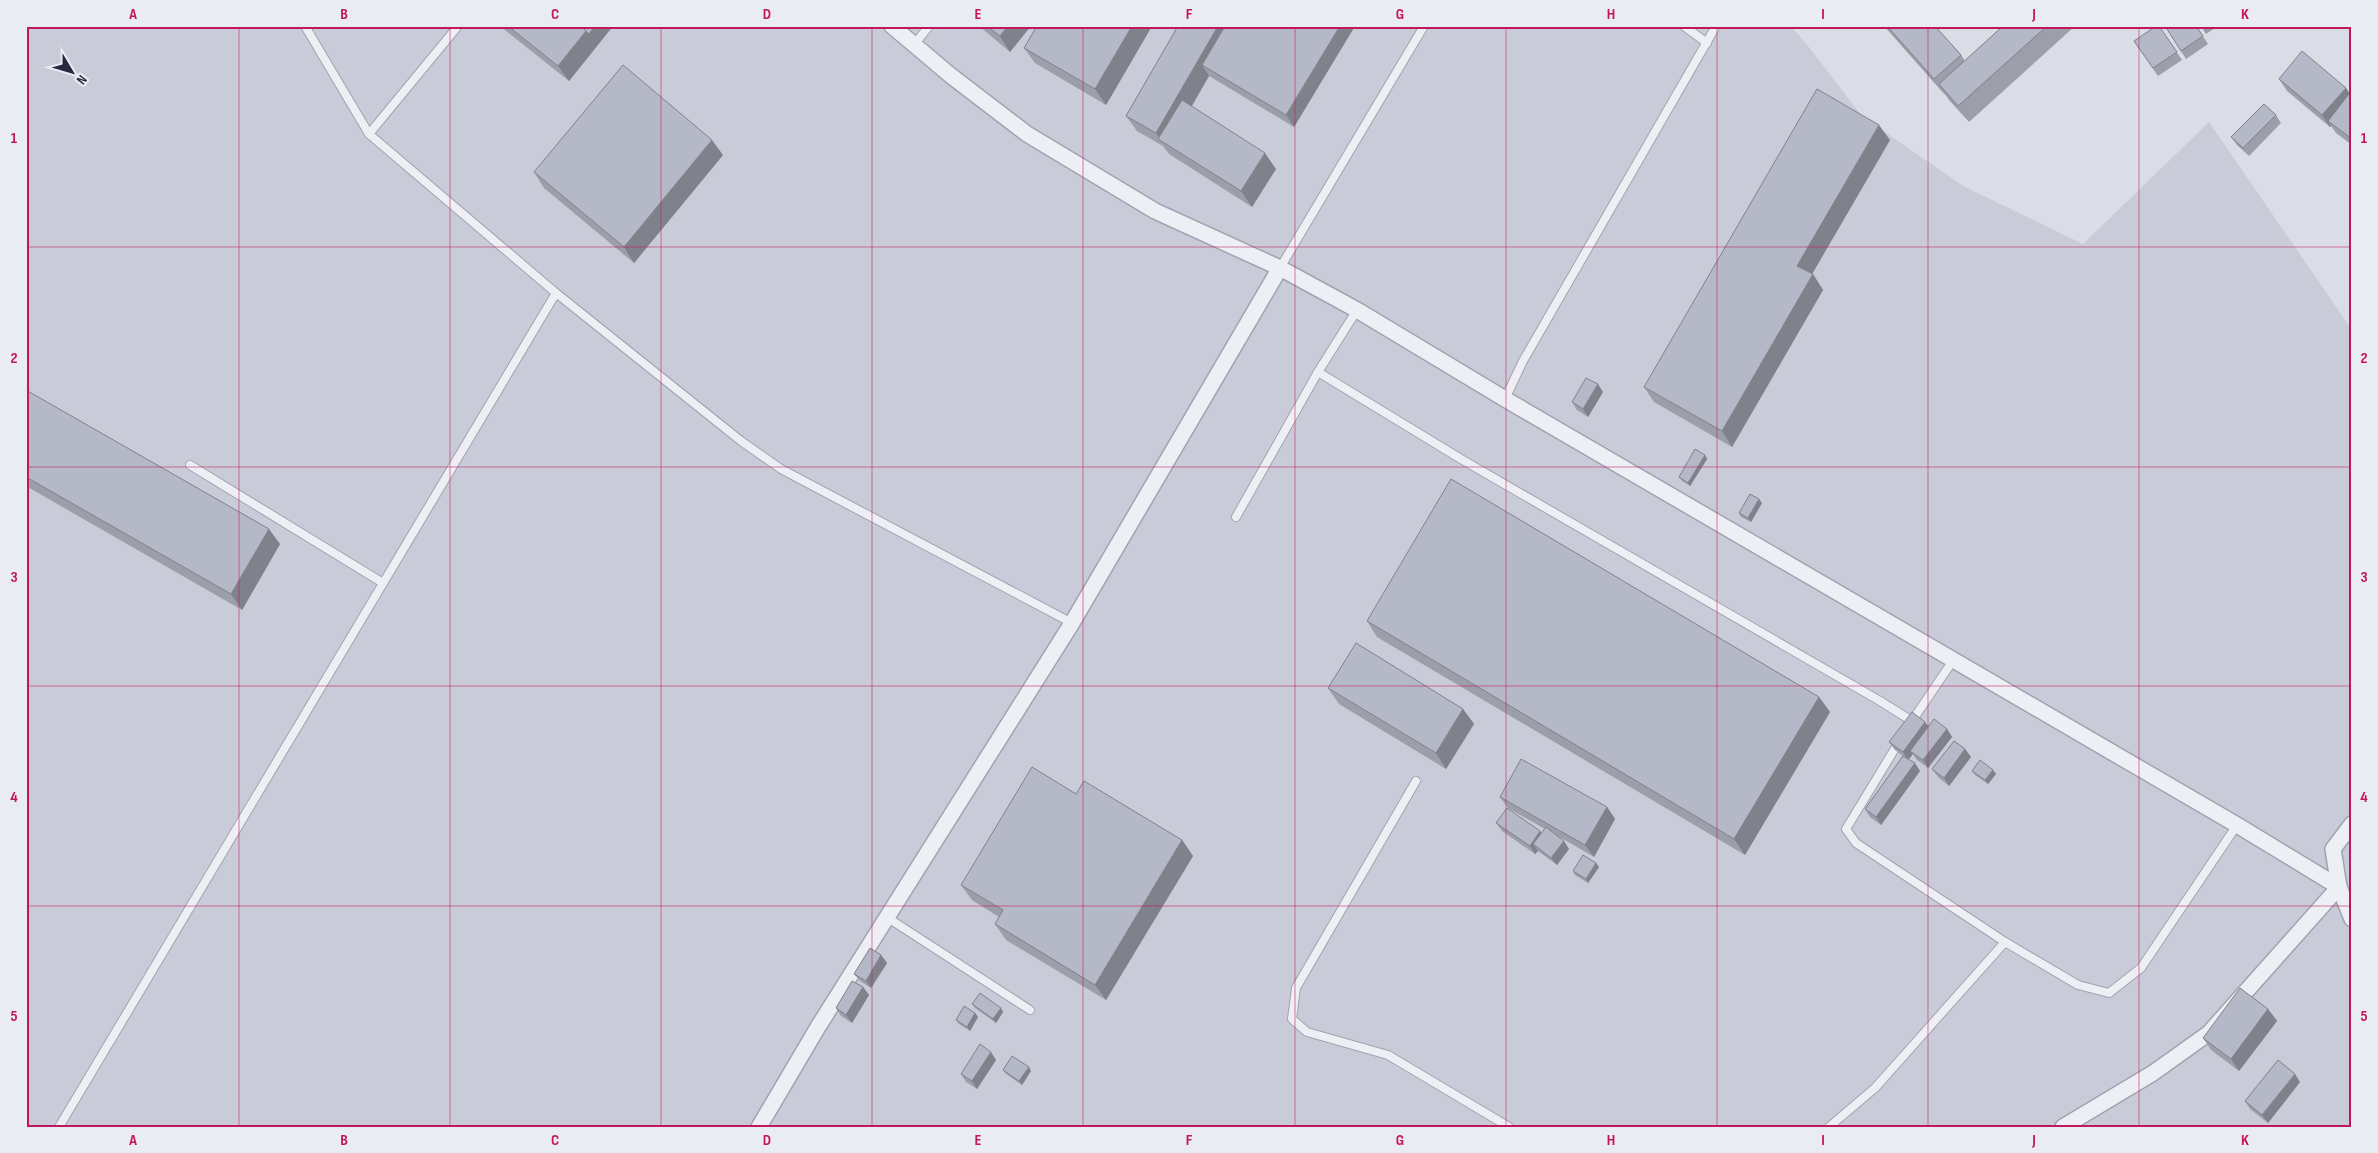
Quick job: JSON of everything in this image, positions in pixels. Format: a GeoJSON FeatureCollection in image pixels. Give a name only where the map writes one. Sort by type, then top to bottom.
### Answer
{"type":"FeatureCollection","features":[{"type":"Feature","properties":{"kind":"street"},"geometry":{"type":"LineString","coordinates":[[892,26],[1027,134],[1155,211],[1280,268],[1357,310],[1505,399],[2237,825],[2339,887]]}},
{"type":"Feature","properties":{"kind":"street"},"geometry":{"type":"LineString","coordinates":[[759,1127],[818,1027],[1072,623],[1280,268]]}},
{"type":"Feature","properties":{"kind":"street"},"geometry":{"type":"LineString","coordinates":[[2352,824],[2333,849],[2339,887],[2352,919]]}},
{"type":"Feature","properties":{"kind":"street"},"geometry":{"type":"LineString","coordinates":[[2063,1127],[2153,1073],[2209,1033],[2339,887]]}},
{"type":"Feature","properties":{"kind":"lane"},"geometry":{"type":"LineString","coordinates":[[305,26],[369,134],[556,293],[740,441],[781,469],[1072,623]]}},
{"type":"Feature","properties":{"kind":"lane"},"geometry":{"type":"LineString","coordinates":[[369,134],[458,26]]}},
{"type":"Feature","properties":{"kind":"lane"},"geometry":{"type":"LineString","coordinates":[[914,45],[929,26]]}},
{"type":"Feature","properties":{"kind":"lane"},"geometry":{"type":"LineString","coordinates":[[1280,268],[1424,26]]}},
{"type":"Feature","properties":{"kind":"lane"},"geometry":{"type":"LineString","coordinates":[[1684,26],[1707,43]]}},
{"type":"Feature","properties":{"kind":"lane"},"geometry":{"type":"LineString","coordinates":[[1505,399],[1523,361],[1716,26]]}},
{"type":"Feature","properties":{"kind":"lane"},"geometry":{"type":"LineString","coordinates":[[59,1127],[556,293]]}},
{"type":"Feature","properties":{"kind":"lane"},"geometry":{"type":"LineString","coordinates":[[1236,517],[1318,372],[1357,310]]}},
{"type":"Feature","properties":{"kind":"lane"},"geometry":{"type":"LineString","coordinates":[[1318,372],[1461,459],[1912,721]]}},
{"type":"Feature","properties":{"kind":"lane"},"geometry":{"type":"LineString","coordinates":[[190,465],[383,583]]}},
{"type":"Feature","properties":{"kind":"lane"},"geometry":{"type":"LineString","coordinates":[[1907,729],[1954,659]]}},
{"type":"Feature","properties":{"kind":"lane"},"geometry":{"type":"LineString","coordinates":[[1902,737],[1846,829],[1856,843],[2005,942],[2078,985],[2109,993],[2141,968],[2237,825]]}},
{"type":"Feature","properties":{"kind":"lane"},"geometry":{"type":"LineString","coordinates":[[1416,781],[1296,988],[1292,1019],[1307,1032],[1388,1055],[1509,1127]]}},
{"type":"Feature","properties":{"kind":"lane"},"geometry":{"type":"LineString","coordinates":[[888,918],[1030,1010]]}},
{"type":"Feature","properties":{"kind":"lane"},"geometry":{"type":"LineString","coordinates":[[1829,1127],[1875,1088],[2005,942]]}},
{"type":"Feature","properties":{"kind":"shaded area"},"geometry":{"type":"Polygon","coordinates":[[[26,26],[1791,26],[1862,116],[1963,186],[2083,244],[2209,122],[2352,330],[2352,1127],[26,1127],[26,26]]]}},
{"type":"Feature","properties":{"kind":"building"},"geometry":{"type":"Polygon","coordinates":[[[508,26],[581,26],[586,31],[558,66],[508,26]]]}},
{"type":"Feature","properties":{"kind":"building"},"geometry":{"type":"Polygon","coordinates":[[[581,26],[595,26],[589,34],[581,26]]]}},
{"type":"Feature","properties":{"kind":"building"},"geometry":{"type":"Polygon","coordinates":[[[987,26],[1008,26],[1000,36],[987,26]]]}},
{"type":"Feature","properties":{"kind":"building"},"geometry":{"type":"Polygon","coordinates":[[[1037,26],[1132,26],[1095,89],[1024,48],[1037,26]]]}},
{"type":"Feature","properties":{"kind":"building"},"geometry":{"type":"Polygon","coordinates":[[[1178,26],[1218,26],[1156,133],[1126,116],[1178,26]]]}},
{"type":"Feature","properties":{"kind":"building"},"geometry":{"type":"Polygon","coordinates":[[[1225,26],[1340,26],[1286,115],[1202,65],[1225,26]]]}},
{"type":"Feature","properties":{"kind":"building"},"geometry":{"type":"Polygon","coordinates":[[[1887,26],[1935,26],[1961,55],[1934,79],[1887,26]]]}},
{"type":"Feature","properties":{"kind":"building"},"geometry":{"type":"Polygon","coordinates":[[[2003,26],[2047,26],[1958,106],[1939,84],[2003,26]]]}},
{"type":"Feature","properties":{"kind":"building"},"geometry":{"type":"Polygon","coordinates":[[[2156,26],[2159,26],[2177,52],[2153,68],[2134,41],[2156,26]]]}},
{"type":"Feature","properties":{"kind":"building"},"geometry":{"type":"Polygon","coordinates":[[[2165,26],[2196,26],[2203,36],[2181,51],[2165,26]]]}},
{"type":"Feature","properties":{"kind":"building"},"geometry":{"type":"Polygon","coordinates":[[[2302,51],[2346,88],[2322,115],[2279,79],[2302,51]]]}},
{"type":"Feature","properties":{"kind":"building"},"geometry":{"type":"Polygon","coordinates":[[[623,65],[712,140],[624,247],[534,172],[623,65]]]}},
{"type":"Feature","properties":{"kind":"building"},"geometry":{"type":"Polygon","coordinates":[[[1817,89],[1879,125],[1797,266],[1813,274],[1722,431],[1644,387],[1817,89]]]}},
{"type":"Feature","properties":{"kind":"building"},"geometry":{"type":"Polygon","coordinates":[[[2352,90],[2352,139],[2328,121],[2352,90]]]}},
{"type":"Feature","properties":{"kind":"building"},"geometry":{"type":"Polygon","coordinates":[[[1182,100],[1265,153],[1241,191],[1158,139],[1182,100]]]}},
{"type":"Feature","properties":{"kind":"building"},"geometry":{"type":"Polygon","coordinates":[[[2264,104],[2276,115],[2243,148],[2231,137],[2264,104]]]}},
{"type":"Feature","properties":{"kind":"building"},"geometry":{"type":"Polygon","coordinates":[[[1586,378],[1598,384],[1583,409],[1572,402],[1586,378]]]}},
{"type":"Feature","properties":{"kind":"building"},"geometry":{"type":"Polygon","coordinates":[[[26,390],[269,529],[231,594],[26,477],[26,390]]]}},
{"type":"Feature","properties":{"kind":"building"},"geometry":{"type":"Polygon","coordinates":[[[1695,449],[1705,455],[1688,483],[1679,477],[1695,449]]]}},
{"type":"Feature","properties":{"kind":"building"},"geometry":{"type":"Polygon","coordinates":[[[1451,479],[1819,697],[1734,839],[1367,621],[1451,479]]]}},
{"type":"Feature","properties":{"kind":"building"},"geometry":{"type":"Polygon","coordinates":[[[1750,494],[1759,499],[1748,518],[1739,513],[1750,494]]]}},
{"type":"Feature","properties":{"kind":"building"},"geometry":{"type":"Polygon","coordinates":[[[1356,643],[1463,709],[1436,753],[1328,688],[1356,643]]]}},
{"type":"Feature","properties":{"kind":"building"},"geometry":{"type":"Polygon","coordinates":[[[1912,712],[1925,722],[1903,752],[1889,742],[1912,712]]]}},
{"type":"Feature","properties":{"kind":"building"},"geometry":{"type":"Polygon","coordinates":[[[1934,719],[1947,729],[1923,760],[1910,751],[1934,719]]]}},
{"type":"Feature","properties":{"kind":"building"},"geometry":{"type":"Polygon","coordinates":[[[1954,741],[1965,749],[1944,778],[1932,769],[1954,741]]]}},
{"type":"Feature","properties":{"kind":"building"},"geometry":{"type":"Polygon","coordinates":[[[1903,756],[1915,763],[1876,817],[1865,809],[1903,756]]]}},
{"type":"Feature","properties":{"kind":"building"},"geometry":{"type":"Polygon","coordinates":[[[1521,759],[1607,807],[1585,845],[1500,797],[1521,759]]]}},
{"type":"Feature","properties":{"kind":"building"},"geometry":{"type":"Polygon","coordinates":[[[1980,760],[1993,770],[1985,780],[1972,771],[1980,760]]]}},
{"type":"Feature","properties":{"kind":"building"},"geometry":{"type":"Polygon","coordinates":[[[1032,767],[1076,794],[1084,781],[1182,840],[1095,985],[995,924],[1003,910],[961,885],[1032,767]]]}},
{"type":"Feature","properties":{"kind":"building"},"geometry":{"type":"Polygon","coordinates":[[[1507,808],[1540,831],[1530,846],[1496,823],[1507,808]]]}},
{"type":"Feature","properties":{"kind":"building"},"geometry":{"type":"Polygon","coordinates":[[[1546,827],[1564,841],[1551,858],[1533,844],[1546,827]]]}},
{"type":"Feature","properties":{"kind":"building"},"geometry":{"type":"Polygon","coordinates":[[[1583,855],[1596,863],[1586,879],[1573,871],[1583,855]]]}},
{"type":"Feature","properties":{"kind":"building"},"geometry":{"type":"Polygon","coordinates":[[[870,948],[881,955],[866,981],[854,974],[870,948]]]}},
{"type":"Feature","properties":{"kind":"building"},"geometry":{"type":"Polygon","coordinates":[[[852,981],[863,987],[846,1015],[836,1008],[852,981]]]}},
{"type":"Feature","properties":{"kind":"building"},"geometry":{"type":"Polygon","coordinates":[[[2240,988],[2268,1009],[2231,1059],[2203,1038],[2240,988]]]}},
{"type":"Feature","properties":{"kind":"building"},"geometry":{"type":"Polygon","coordinates":[[[980,993],[1001,1008],[993,1019],[972,1004],[980,993]]]}},
{"type":"Feature","properties":{"kind":"building"},"geometry":{"type":"Polygon","coordinates":[[[964,1006],[975,1013],[967,1027],[956,1020],[964,1006]]]}},
{"type":"Feature","properties":{"kind":"building"},"geometry":{"type":"Polygon","coordinates":[[[980,1044],[991,1052],[972,1081],[961,1074],[980,1044]]]}},
{"type":"Feature","properties":{"kind":"building"},"geometry":{"type":"Polygon","coordinates":[[[1012,1056],[1029,1067],[1019,1081],[1003,1070],[1012,1056]]]}},
{"type":"Feature","properties":{"kind":"building"},"geometry":{"type":"Polygon","coordinates":[[[2278,1060],[2295,1074],[2262,1115],[2245,1101],[2278,1060]]]}}]}
